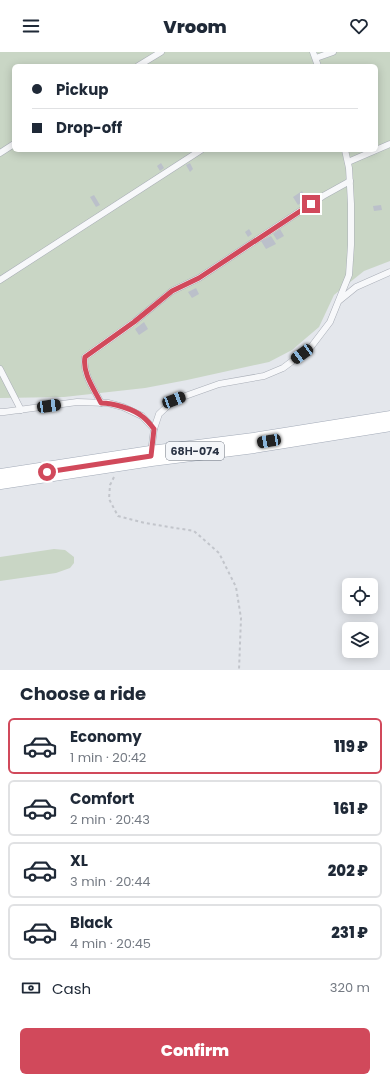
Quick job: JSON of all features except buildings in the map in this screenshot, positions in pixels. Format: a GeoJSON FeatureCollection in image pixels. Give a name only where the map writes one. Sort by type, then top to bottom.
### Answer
{"type":"FeatureCollection","features":[{"type":"Feature","properties":{"kind":"main road","name":"68Н-074"},"geometry":{"type":"LineString","coordinates":[[0,479],[151,456],[254,443],[390,421]]}},
{"type":"Feature","properties":{"kind":"lane"},"geometry":{"type":"LineString","coordinates":[[141,64],[161,52]]}},
{"type":"Feature","properties":{"kind":"lane"},"geometry":{"type":"LineString","coordinates":[[314,55],[333,52]]}},
{"type":"Feature","properties":{"kind":"lane"},"geometry":{"type":"LineString","coordinates":[[378,149],[390,144]]}},
{"type":"Feature","properties":{"kind":"lane"},"geometry":{"type":"LineString","coordinates":[[0,153],[12,145]]}},
{"type":"Feature","properties":{"kind":"lane"},"geometry":{"type":"LineString","coordinates":[[0,280],[198,152]]}},
{"type":"Feature","properties":{"kind":"lane"},"geometry":{"type":"LineString","coordinates":[[151,456],[154,429],[159,414],[174,400],[218,384],[264,376],[283,368],[311,347],[330,322],[349,275],[351,245],[350,181],[346,152]]}},
{"type":"Feature","properties":{"kind":"lane"},"geometry":{"type":"LineString","coordinates":[[348,162],[371,152]]}},
{"type":"Feature","properties":{"kind":"lane"},"geometry":{"type":"LineString","coordinates":[[101,403],[86,374],[84,362],[85,357],[134,322],[172,291],[199,278],[323,196],[350,181]]}},
{"type":"Feature","properties":{"kind":"lane"},"geometry":{"type":"LineString","coordinates":[[338,301],[356,287],[390,272]]}},
{"type":"Feature","properties":{"kind":"lane"},"geometry":{"type":"LineString","coordinates":[[0,369],[21,410]]}},
{"type":"Feature","properties":{"kind":"lane"},"geometry":{"type":"LineString","coordinates":[[0,412],[77,402],[108,403],[123,407],[142,416],[154,429]]}},
{"type":"Feature","properties":{"kind":"path"},"geometry":{"type":"LineString","coordinates":[[126,460],[116,472],[110,485],[109,499],[118,516],[145,523],[194,531],[219,553],[236,587],[241,618],[239,670]]}},
{"type":"Feature","properties":{"kind":"green space"},"geometry":{"type":"Polygon","coordinates":[[[0,52],[390,52],[390,261],[364,271],[334,295],[319,327],[292,350],[269,362],[145,388],[64,397],[0,398],[0,52]]]}},
{"type":"Feature","properties":{"kind":"green space"},"geometry":{"type":"Polygon","coordinates":[[[54,549],[65,550],[74,557],[74,563],[70,568],[56,573],[0,581],[0,557],[54,549]]]}},
{"type":"Feature","properties":{"kind":"route"},"geometry":{"type":"LineString","coordinates":[[47,472],[151,456],[154,429],[142,416],[123,407],[108,403],[101,403],[86,374],[84,362],[85,357],[134,322],[172,291],[199,278],[311,204]]}}]}
